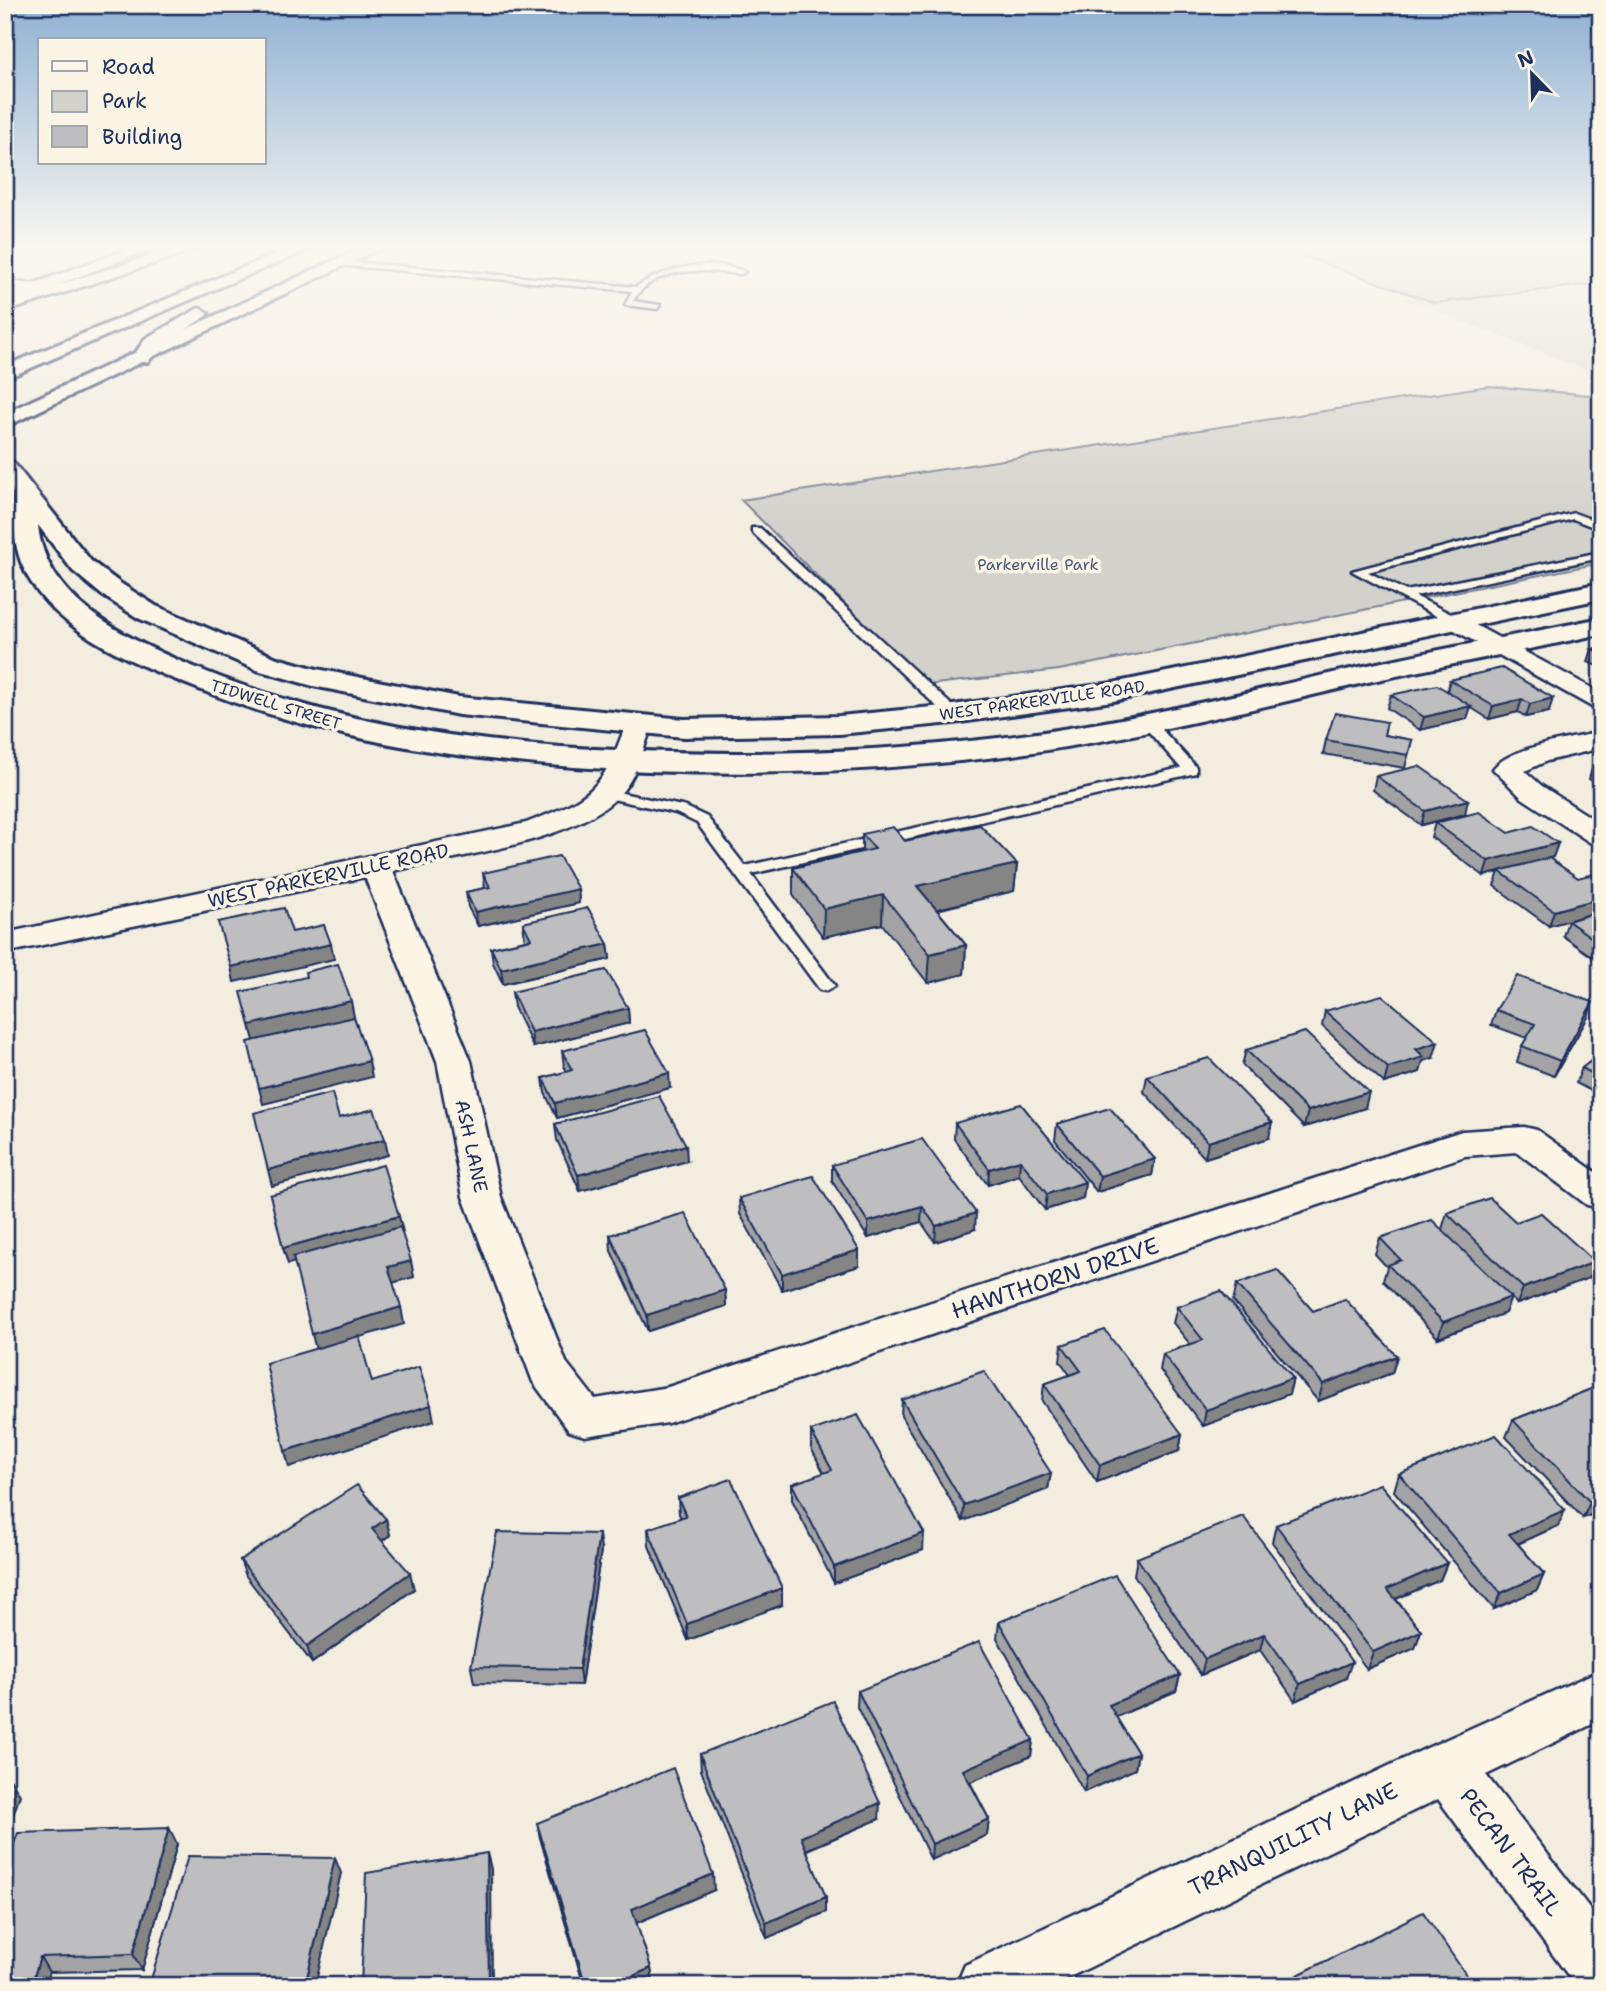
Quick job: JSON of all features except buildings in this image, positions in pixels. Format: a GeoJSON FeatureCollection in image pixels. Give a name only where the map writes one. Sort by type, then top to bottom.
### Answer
{"type":"FeatureCollection","features":[{"type":"Feature","properties":{"kind":"main road"},"geometry":{"type":"LineString","coordinates":[[5,373],[88,340]]}},
{"type":"Feature","properties":{"kind":"main road"},"geometry":{"type":"LineString","coordinates":[[141,358],[156,340]]}},
{"type":"Feature","properties":{"kind":"main road"},"geometry":{"type":"LineString","coordinates":[[5,421],[179,340]]}},
{"type":"Feature","properties":{"kind":"main road","name":"TIDWELL STREET"},"geometry":{"type":"LineString","coordinates":[[5,467],[15,476],[25,495],[82,566],[111,589],[148,612],[267,664],[326,680],[458,706],[639,724]]}},
{"type":"Feature","properties":{"kind":"main road","name":"TIDWELL STREET"},"geometry":{"type":"LineString","coordinates":[[25,495],[29,548],[37,568],[53,590],[76,613],[116,640],[153,660],[229,690],[304,715],[370,732],[464,748],[625,760]]}},
{"type":"Feature","properties":{"kind":"main road","name":"WEST PARKERVILLE ROAD"},"geometry":{"type":"LineString","coordinates":[[639,724],[764,728],[839,725],[953,714],[1113,692],[1601,591]]}},
{"type":"Feature","properties":{"kind":"main road","name":"WEST PARKERVILLE ROAD"},"geometry":{"type":"LineString","coordinates":[[625,760],[778,763],[869,759],[1056,740],[1148,723],[1601,626]]}},
{"type":"Feature","properties":{"kind":"main road"},"geometry":{"type":"LineString","coordinates":[[1113,692],[1148,723]]}},
{"type":"Feature","properties":{"kind":"street"},"geometry":{"type":"LineString","coordinates":[[1455,621],[1601,704]]}},
{"type":"Feature","properties":{"kind":"street","name":"WEST PARKERVILLE ROAD"},"geometry":{"type":"LineString","coordinates":[[5,943],[376,866],[519,833],[569,816],[604,793],[617,780],[639,724]]}},
{"type":"Feature","properties":{"kind":"street"},"geometry":{"type":"LineString","coordinates":[[1601,740],[1538,755],[1507,769],[1532,792],[1601,837]]}},
{"type":"Feature","properties":{"kind":"street","name":"ASH LANE"},"geometry":{"type":"LineString","coordinates":[[376,866],[454,1061],[482,1197],[548,1370],[585,1418]]}},
{"type":"Feature","properties":{"kind":"street","name":"HAWTHORN DRIVE"},"geometry":{"type":"LineString","coordinates":[[585,1418],[668,1405],[1462,1144],[1524,1139],[1601,1195]]}},
{"type":"Feature","properties":{"kind":"street","name":"TRANQUILITY LANE"},"geometry":{"type":"LineString","coordinates":[[986,1986],[1601,1694]]}},
{"type":"Feature","properties":{"kind":"street","name":"PECAN TRAIL"},"geometry":{"type":"LineString","coordinates":[[1446,1766],[1601,1971]]}},
{"type":"Feature","properties":{"kind":"lane"},"geometry":{"type":"LineString","coordinates":[[1455,621],[1358,571],[1574,516],[1601,527]]}},
{"type":"Feature","properties":{"kind":"lane"},"geometry":{"type":"LineString","coordinates":[[756,530],[953,714]]}},
{"type":"Feature","properties":{"kind":"lane"},"geometry":{"type":"LineString","coordinates":[[1407,594],[1601,555]]}},
{"type":"Feature","properties":{"kind":"lane"},"geometry":{"type":"LineString","coordinates":[[741,872],[1191,770],[1148,723]]}},
{"type":"Feature","properties":{"kind":"lane"},"geometry":{"type":"LineString","coordinates":[[604,793],[681,810],[702,820],[826,986]]}},
{"type":"Feature","properties":{"kind":"shaded area"},"geometry":{"type":"Polygon","coordinates":[[[1510,340],[1601,340],[1601,375],[1510,340]]]}},
{"type":"Feature","properties":{"kind":"green space","name":"Parkerville Park"},"geometry":{"type":"Polygon","coordinates":[[[1488,386],[1601,396],[1601,563],[1059,670],[926,685],[741,500],[1488,386]]]}}]}
